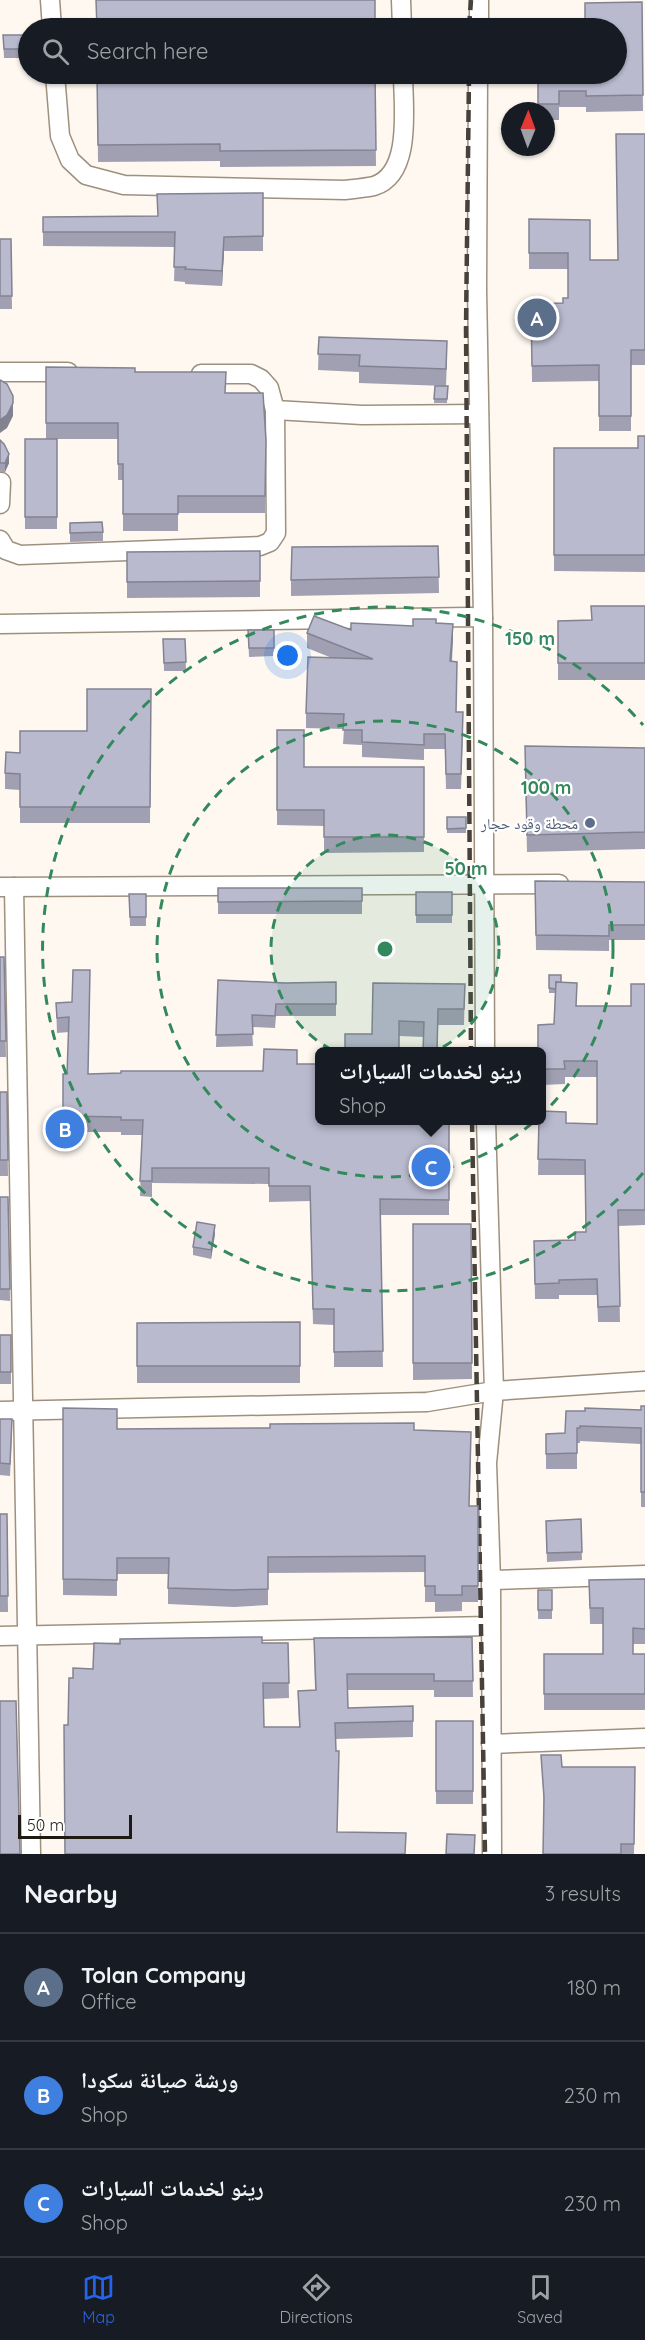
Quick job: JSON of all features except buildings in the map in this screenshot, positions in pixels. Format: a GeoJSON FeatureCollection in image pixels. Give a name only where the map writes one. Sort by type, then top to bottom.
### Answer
{"type":"FeatureCollection","features":[{"type":"Feature","properties":{"kind":"street"},"geometry":{"type":"LineString","coordinates":[[50,0],[51,18]]}},
{"type":"Feature","properties":{"kind":"street"},"geometry":{"type":"LineString","coordinates":[[401,0],[402,18]]}},
{"type":"Feature","properties":{"kind":"street"},"geometry":{"type":"LineString","coordinates":[[479,0],[479,18]]}},
{"type":"Feature","properties":{"kind":"street"},"geometry":{"type":"LineString","coordinates":[[56,84],[60,136],[70,160],[86,175],[124,185],[345,190],[376,185],[393,172],[404,143],[403,84]]}},
{"type":"Feature","properties":{"kind":"street"},"geometry":{"type":"LineString","coordinates":[[478,84],[477,289],[483,618],[485,1047]]}},
{"type":"Feature","properties":{"kind":"street"},"geometry":{"type":"LineString","coordinates":[[0,372],[84,372]]}},
{"type":"Feature","properties":{"kind":"street"},"geometry":{"type":"LineString","coordinates":[[0,540],[6,550],[20,555],[260,546],[270,542],[276,533],[275,410],[269,388],[261,379],[250,374],[179,374]]}},
{"type":"Feature","properties":{"kind":"street"},"geometry":{"type":"LineString","coordinates":[[275,410],[362,414],[479,414]]}},
{"type":"Feature","properties":{"kind":"street"},"geometry":{"type":"LineString","coordinates":[[0,504],[1,482]]}},
{"type":"Feature","properties":{"kind":"street"},"geometry":{"type":"LineString","coordinates":[[0,624],[470,616],[483,618]]}},
{"type":"Feature","properties":{"kind":"street"},"geometry":{"type":"LineString","coordinates":[[31,1854],[23,1411],[7,887],[576,884]]}},
{"type":"Feature","properties":{"kind":"street"},"geometry":{"type":"LineString","coordinates":[[486,1125],[494,1391],[488,1463],[491,1580],[492,1854]]}},
{"type":"Feature","properties":{"kind":"street"},"geometry":{"type":"LineString","coordinates":[[0,1411],[426,1402],[494,1391],[645,1381]]}},
{"type":"Feature","properties":{"kind":"street"},"geometry":{"type":"LineString","coordinates":[[491,1580],[645,1575]]}},
{"type":"Feature","properties":{"kind":"street"},"geometry":{"type":"LineString","coordinates":[[0,1636],[490,1626]]}},
{"type":"Feature","properties":{"kind":"street"},"geometry":{"type":"LineString","coordinates":[[491,1744],[645,1738]]}},
{"type":"Feature","properties":{"kind":"railway"},"geometry":{"type":"LineString","coordinates":[[470,18],[471,0]]}},
{"type":"Feature","properties":{"kind":"railway"},"geometry":{"type":"LineString","coordinates":[[469,84],[466,328],[471,1047]]}},
{"type":"Feature","properties":{"kind":"railway"},"geometry":{"type":"LineString","coordinates":[[472,1125],[485,1854]]}},
{"type":"Feature","properties":{"kind":"place","name":"Tolan Company"},"geometry":{"type":"Point","coordinates":[537,318]}},
{"type":"Feature","properties":{"kind":"place","name":"محطة وقود حجار"},"geometry":{"type":"Point","coordinates":[590,823]}},
{"type":"Feature","properties":{"kind":"place","name":"ورشة صيانة سكودا"},"geometry":{"type":"Point","coordinates":[65,1129]}},
{"type":"Feature","properties":{"kind":"place","name":"رينو لخدمات السيارات"},"geometry":{"type":"Point","coordinates":[431,1167]}}]}
